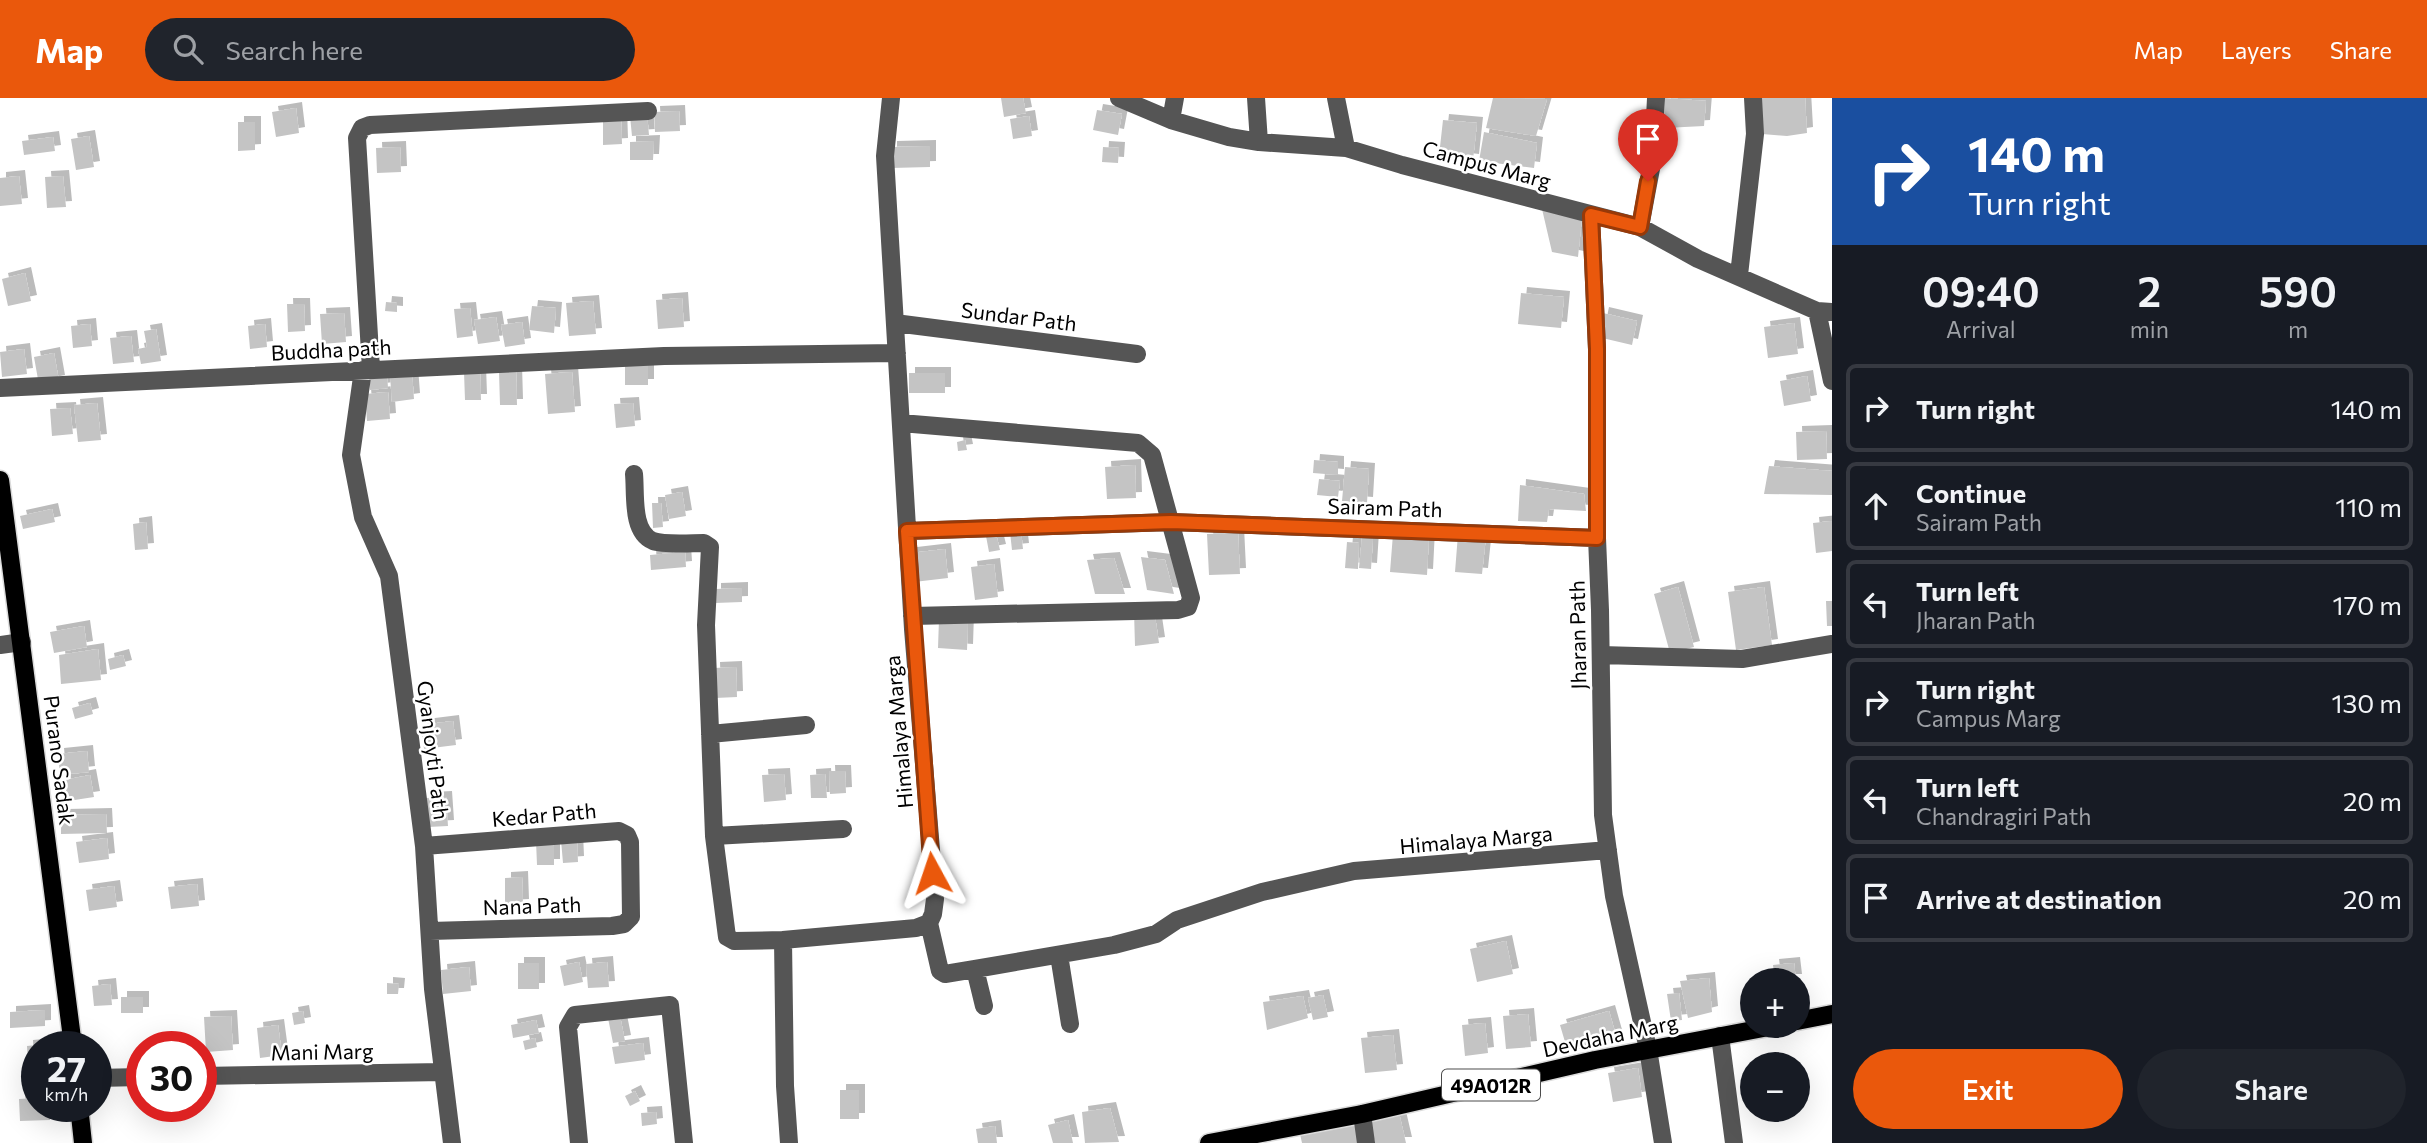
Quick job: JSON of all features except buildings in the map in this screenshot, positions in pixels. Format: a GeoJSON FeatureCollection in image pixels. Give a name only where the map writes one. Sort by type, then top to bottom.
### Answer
{"type":"FeatureCollection","features":[{"type":"Feature","properties":{"kind":"main road","name":"Purano Sadak"},"geometry":{"type":"LineString","coordinates":[[0,480],[71,1031]]}},
{"type":"Feature","properties":{"kind":"main road"},"geometry":{"type":"LineString","coordinates":[[1810,1018],[1832,1014]]}},
{"type":"Feature","properties":{"kind":"main road","name":"Devdaha Marg"},"geometry":{"type":"LineString","coordinates":[[1209,1143],[1256,1139],[1648,1049],[1740,1032]]}},
{"type":"Feature","properties":{"kind":"main road"},"geometry":{"type":"LineString","coordinates":[[81,1122],[83,1143]]}},
{"type":"Feature","properties":{"kind":"street","name":"Himalaya Marga"},"geometry":{"type":"LineString","coordinates":[[891,98],[885,156],[912,615],[934,899],[929,923],[940,971],[945,974],[1114,945],[1156,934],[1177,920],[1262,892],[1354,871],[1608,850]]}},
{"type":"Feature","properties":{"kind":"street","name":"Campus Marg"},"geometry":{"type":"LineString","coordinates":[[1119,98],[1171,120],[1229,137],[1259,142],[1346,148],[1640,227],[1699,259],[1824,311]]}},
{"type":"Feature","properties":{"kind":"street"},"geometry":{"type":"LineString","coordinates":[[1171,120],[1175,98]]}},
{"type":"Feature","properties":{"kind":"street"},"geometry":{"type":"LineString","coordinates":[[1256,98],[1259,142]]}},
{"type":"Feature","properties":{"kind":"street"},"geometry":{"type":"LineString","coordinates":[[1336,98],[1346,148]]}},
{"type":"Feature","properties":{"kind":"street"},"geometry":{"type":"LineString","coordinates":[[1640,227],[1653,158],[1656,98]]}},
{"type":"Feature","properties":{"kind":"street"},"geometry":{"type":"LineString","coordinates":[[1739,275],[1755,134],[1753,98]]}},
{"type":"Feature","properties":{"kind":"street","name":"Gyanjoyti Path"},"geometry":{"type":"LineString","coordinates":[[452,1143],[433,989],[424,846],[389,576],[363,517],[351,455],[367,370],[357,138],[362,128],[370,125],[648,111]]}},
{"type":"Feature","properties":{"kind":"street","name":"Jharan Path"},"geometry":{"type":"LineString","coordinates":[[1591,215],[1597,349],[1597,538],[1603,815],[1614,895],[1648,1049],[1663,1143]]}},
{"type":"Feature","properties":{"kind":"street"},"geometry":{"type":"LineString","coordinates":[[1824,311],[1832,381]]}},
{"type":"Feature","properties":{"kind":"street","name":"Sundar Path"},"geometry":{"type":"LineString","coordinates":[[895,323],[1137,354]]}},
{"type":"Feature","properties":{"kind":"street","name":"Buddha path"},"geometry":{"type":"LineString","coordinates":[[0,388],[664,356],[897,354]]}},
{"type":"Feature","properties":{"kind":"street"},"geometry":{"type":"LineString","coordinates":[[901,423],[1138,443],[1152,454],[1191,598],[1188,607],[1167,610],[912,615]]}},
{"type":"Feature","properties":{"kind":"street"},"geometry":{"type":"LineString","coordinates":[[634,474],[641,532],[653,542],[704,543],[710,547],[706,625],[714,836],[727,937],[734,941],[783,940],[916,928],[929,923]]}},
{"type":"Feature","properties":{"kind":"street","name":"Sairam Path"},"geometry":{"type":"LineString","coordinates":[[907,531],[1171,522],[1597,538]]}},
{"type":"Feature","properties":{"kind":"street"},"geometry":{"type":"LineString","coordinates":[[0,645],[22,642]]}},
{"type":"Feature","properties":{"kind":"street"},"geometry":{"type":"LineString","coordinates":[[1601,655],[1742,659],[1832,644]]}},
{"type":"Feature","properties":{"kind":"street"},"geometry":{"type":"LineString","coordinates":[[710,734],[806,725]]}},
{"type":"Feature","properties":{"kind":"street"},"geometry":{"type":"LineString","coordinates":[[714,836],[843,830]]}},
{"type":"Feature","properties":{"kind":"street","name":"Kedar Path"},"geometry":{"type":"LineString","coordinates":[[424,846],[619,831],[627,835],[630,842],[631,917]]}},
{"type":"Feature","properties":{"kind":"street","name":"Nana Path"},"geometry":{"type":"LineString","coordinates":[[430,931],[612,926],[624,924],[631,917]]}},
{"type":"Feature","properties":{"kind":"street"},"geometry":{"type":"LineString","coordinates":[[783,940],[785,1086],[789,1143]]}},
{"type":"Feature","properties":{"kind":"street"},"geometry":{"type":"LineString","coordinates":[[1059,955],[1070,1024]]}},
{"type":"Feature","properties":{"kind":"street"},"geometry":{"type":"LineString","coordinates":[[975,969],[984,1006]]}},
{"type":"Feature","properties":{"kind":"street"},"geometry":{"type":"LineString","coordinates":[[579,1143],[569,1022],[575,1014],[670,1005],[684,1143]]}},
{"type":"Feature","properties":{"kind":"street"},"geometry":{"type":"LineString","coordinates":[[1720,1036],[1734,1143]]}},
{"type":"Feature","properties":{"kind":"street","name":"Mani Marg"},"geometry":{"type":"LineString","coordinates":[[217,1076],[443,1072]]}},
{"type":"Feature","properties":{"kind":"street"},"geometry":{"type":"LineString","coordinates":[[1362,1114],[1366,1143]]}},
{"type":"Feature","properties":{"kind":"route"},"geometry":{"type":"LineString","coordinates":[[932,873],[907,531],[1171,522],[1597,538],[1597,349],[1591,215],[1640,227],[1648,181]]}}]}
